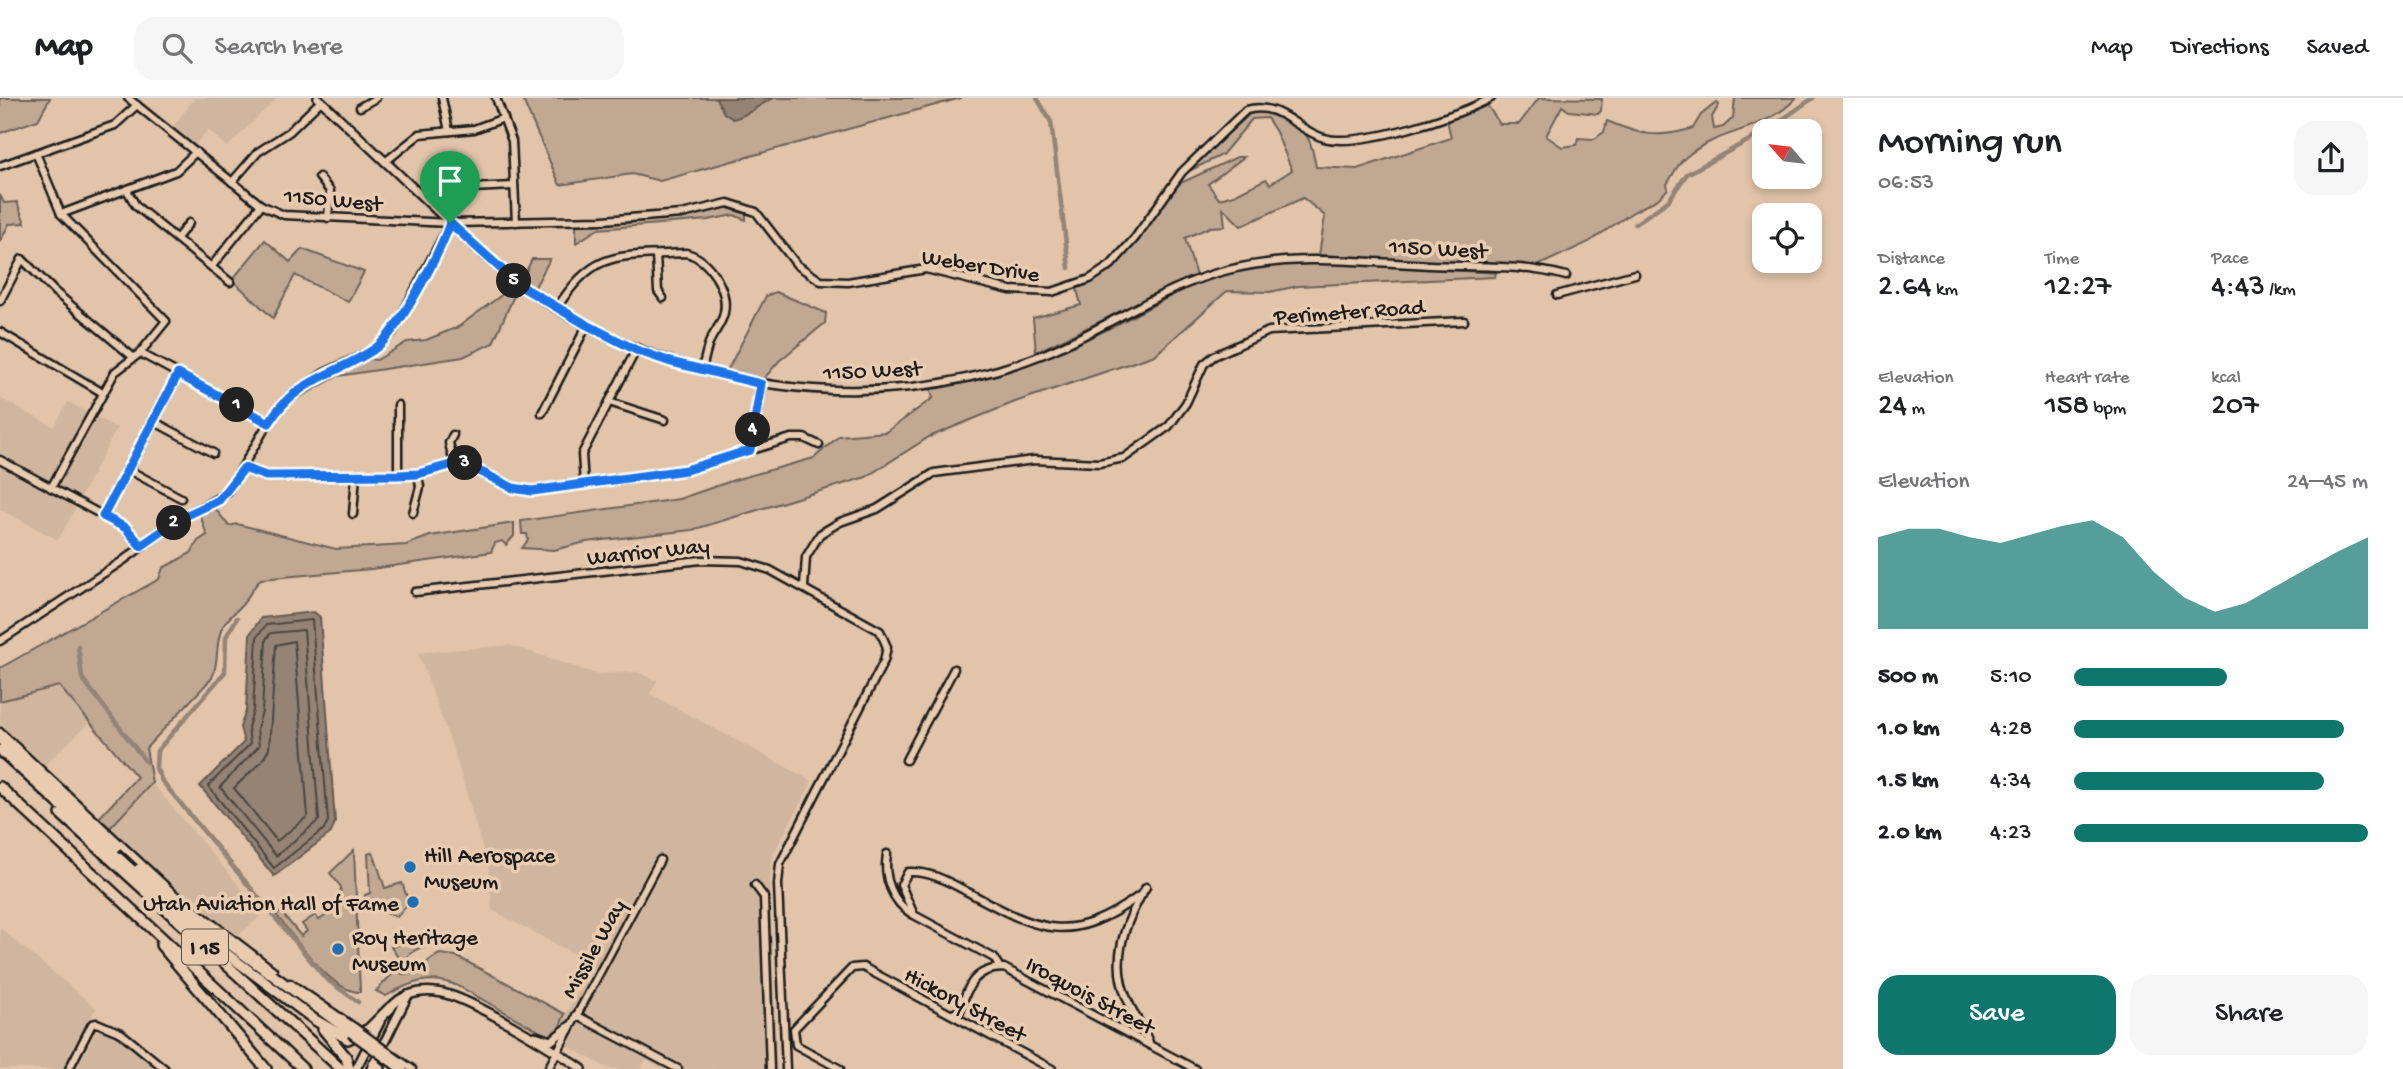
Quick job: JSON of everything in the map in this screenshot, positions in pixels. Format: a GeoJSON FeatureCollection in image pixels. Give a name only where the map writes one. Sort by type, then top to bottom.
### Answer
{"type":"FeatureCollection","features":[{"type":"Feature","properties":{"kind":"highway"},"geometry":{"type":"LineString","coordinates":[[0,739],[135,866],[209,929],[391,1058],[402,1069]]}},
{"type":"Feature","properties":{"kind":"highway"},"geometry":{"type":"LineString","coordinates":[[0,750],[211,942],[315,1020],[348,1039],[369,1029],[390,1008]]}},
{"type":"Feature","properties":{"kind":"highway","name":"I 15"},"geometry":{"type":"LineString","coordinates":[[0,758],[339,1068]]}},
{"type":"Feature","properties":{"kind":"highway","name":"I 15"},"geometry":{"type":"LineString","coordinates":[[0,787],[303,1069]]}},
{"type":"Feature","properties":{"kind":"highway"},"geometry":{"type":"LineString","coordinates":[[132,912],[266,1069]]}},
{"type":"Feature","properties":{"kind":"highway"},"geometry":{"type":"LineString","coordinates":[[315,1020],[338,1046],[349,1069]]}},
{"type":"Feature","properties":{"kind":"main road"},"geometry":{"type":"LineString","coordinates":[[320,100],[450,223]]}},
{"type":"Feature","properties":{"kind":"main road"},"geometry":{"type":"LineString","coordinates":[[356,1069],[362,1054],[397,999],[418,992],[443,993],[551,1041],[570,1026]]}},
{"type":"Feature","properties":{"kind":"main road"},"geometry":{"type":"LineString","coordinates":[[375,1067],[408,995]]}},
{"type":"Feature","properties":{"kind":"main road"},"geometry":{"type":"LineString","coordinates":[[495,1018],[582,1069]]}},
{"type":"Feature","properties":{"kind":"street"},"geometry":{"type":"LineString","coordinates":[[128,98],[261,205],[212,266]]}},
{"type":"Feature","properties":{"kind":"street"},"geometry":{"type":"LineString","coordinates":[[360,107],[376,98]]}},
{"type":"Feature","properties":{"kind":"street"},"geometry":{"type":"LineString","coordinates":[[442,98],[449,131]]}},
{"type":"Feature","properties":{"kind":"street"},"geometry":{"type":"LineString","coordinates":[[496,98],[512,141],[516,222]]}},
{"type":"Feature","properties":{"kind":"street","name":"Weber Drive"},"geometry":{"type":"LineString","coordinates":[[450,223],[671,215],[728,203],[737,204],[756,212],[797,265],[821,281],[848,282],[926,269],[1010,290],[1052,292],[1090,279],[1111,265],[1135,238],[1182,172],[1246,110],[1260,106],[1271,108],[1322,137],[1354,141],[1450,114],[1491,98]]}},
{"type":"Feature","properties":{"kind":"street"},"geometry":{"type":"LineString","coordinates":[[233,182],[258,152],[289,132],[320,100]]}},
{"type":"Feature","properties":{"kind":"street"},"geometry":{"type":"LineString","coordinates":[[0,166],[115,125],[137,105]]}},
{"type":"Feature","properties":{"kind":"street"},"geometry":{"type":"LineString","coordinates":[[385,162],[420,134],[474,129],[504,118]]}},
{"type":"Feature","properties":{"kind":"street"},"geometry":{"type":"LineString","coordinates":[[61,214],[176,172],[196,152]]}},
{"type":"Feature","properties":{"kind":"street"},"geometry":{"type":"LineString","coordinates":[[36,153],[61,214],[166,321],[140,353],[114,372],[51,488]]}},
{"type":"Feature","properties":{"kind":"street"},"geometry":{"type":"LineString","coordinates":[[319,177],[330,191],[328,218]]}},
{"type":"Feature","properties":{"kind":"street"},"geometry":{"type":"LineString","coordinates":[[447,188],[514,186]]}},
{"type":"Feature","properties":{"kind":"street"},"geometry":{"type":"LineString","coordinates":[[127,190],[136,206],[230,282]]}},
{"type":"Feature","properties":{"kind":"street","name":"1150 West"},"geometry":{"type":"LineString","coordinates":[[261,205],[284,215],[450,223],[519,285],[636,350],[761,384],[835,390],[935,383],[1007,367],[1076,339],[1193,281],[1268,262],[1341,260],[1510,268],[1566,276]]}},
{"type":"Feature","properties":{"kind":"street"},"geometry":{"type":"LineString","coordinates":[[177,238],[189,223]]}},
{"type":"Feature","properties":{"kind":"street"},"geometry":{"type":"LineString","coordinates":[[0,641],[181,518],[219,500],[244,468],[269,423],[288,398],[324,373],[374,350],[393,332],[450,223]]}},
{"type":"Feature","properties":{"kind":"street"},"geometry":{"type":"LineString","coordinates":[[656,255],[658,291],[663,298]]}},
{"type":"Feature","properties":{"kind":"street"},"geometry":{"type":"LineString","coordinates":[[557,308],[586,272],[603,260],[656,255],[698,256],[707,263],[724,299],[724,314],[709,343],[702,370]]}},
{"type":"Feature","properties":{"kind":"street"},"geometry":{"type":"LineString","coordinates":[[0,301],[22,259],[65,300],[133,357]]}},
{"type":"Feature","properties":{"kind":"street"},"geometry":{"type":"LineString","coordinates":[[1557,295],[1635,274]]}},
{"type":"Feature","properties":{"kind":"street","name":"Perimeter Road"},"geometry":{"type":"LineString","coordinates":[[804,587],[806,557],[820,534],[840,522],[877,509],[934,473],[1034,460],[1099,463],[1124,458],[1170,426],[1186,403],[1204,364],[1214,356],[1269,331],[1464,321]]}},
{"type":"Feature","properties":{"kind":"street"},"geometry":{"type":"LineString","coordinates":[[542,413],[587,325]]}},
{"type":"Feature","properties":{"kind":"street"},"geometry":{"type":"LineString","coordinates":[[0,332],[103,393]]}},
{"type":"Feature","properties":{"kind":"street"},"geometry":{"type":"LineString","coordinates":[[584,484],[582,454],[636,350]]}},
{"type":"Feature","properties":{"kind":"street"},"geometry":{"type":"LineString","coordinates":[[140,353],[269,423]]}},
{"type":"Feature","properties":{"kind":"street"},"geometry":{"type":"LineString","coordinates":[[103,516],[178,374]]}},
{"type":"Feature","properties":{"kind":"street"},"geometry":{"type":"LineString","coordinates":[[750,450],[761,384]]}},
{"type":"Feature","properties":{"kind":"street"},"geometry":{"type":"LineString","coordinates":[[609,402],[666,420]]}},
{"type":"Feature","properties":{"kind":"street"},"geometry":{"type":"LineString","coordinates":[[398,405],[398,475]]}},
{"type":"Feature","properties":{"kind":"street"},"geometry":{"type":"LineString","coordinates":[[153,421],[213,453]]}},
{"type":"Feature","properties":{"kind":"street"},"geometry":{"type":"LineString","coordinates":[[453,435],[449,443],[454,464]]}},
{"type":"Feature","properties":{"kind":"street"},"geometry":{"type":"LineString","coordinates":[[244,468],[266,476],[398,475],[418,474],[454,464],[469,464],[513,488],[524,491],[686,470],[791,438],[804,438],[819,445]]}},
{"type":"Feature","properties":{"kind":"street"},"geometry":{"type":"LineString","coordinates":[[0,460],[126,528],[141,546]]}},
{"type":"Feature","properties":{"kind":"street"},"geometry":{"type":"LineString","coordinates":[[127,469],[181,498]]}},
{"type":"Feature","properties":{"kind":"street"},"geometry":{"type":"LineString","coordinates":[[413,513],[420,487],[418,474]]}},
{"type":"Feature","properties":{"kind":"street"},"geometry":{"type":"LineString","coordinates":[[354,514],[356,475]]}},
{"type":"Feature","properties":{"kind":"street","name":"Warrior Way"},"geometry":{"type":"LineString","coordinates":[[415,592],[724,560],[763,567],[871,624],[885,638],[884,661],[787,844],[779,869],[786,1069]]}},
{"type":"Feature","properties":{"kind":"street"},"geometry":{"type":"LineString","coordinates":[[906,760],[954,669]]}},
{"type":"Feature","properties":{"kind":"street"},"geometry":{"type":"LineString","coordinates":[[0,733],[174,894],[352,1030]]}},
{"type":"Feature","properties":{"kind":"street"},"geometry":{"type":"LineString","coordinates":[[887,854],[885,866],[896,901],[914,915],[994,958],[1000,968]]}},
{"type":"Feature","properties":{"kind":"street","name":"Missile Way"},"geometry":{"type":"LineString","coordinates":[[548,1069],[660,860]]}},
{"type":"Feature","properties":{"kind":"street"},"geometry":{"type":"LineString","coordinates":[[914,915],[901,885],[908,872],[936,876],[1012,916],[1060,929],[1077,928],[1101,920],[1144,890],[1123,933],[1120,968],[1127,998],[1150,1045]]}},
{"type":"Feature","properties":{"kind":"street"},"geometry":{"type":"LineString","coordinates":[[755,885],[764,897],[771,1067]]}},
{"type":"Feature","properties":{"kind":"street","name":"Hickory Street"},"geometry":{"type":"LineString","coordinates":[[841,1069],[796,1045],[794,1029],[852,968],[863,967],[1052,1069]]}},
{"type":"Feature","properties":{"kind":"street","name":"Iroquois Street"},"geometry":{"type":"LineString","coordinates":[[950,1014],[960,1011],[967,986],[975,976],[983,971],[1000,968],[1195,1069]]}},
{"type":"Feature","properties":{"kind":"street"},"geometry":{"type":"LineString","coordinates":[[576,1015],[678,1069]]}},
{"type":"Feature","properties":{"kind":"street"},"geometry":{"type":"LineString","coordinates":[[69,1069],[92,1024],[97,1023],[121,1033],[165,1069]]}},
{"type":"Feature","properties":{"kind":"street"},"geometry":{"type":"LineString","coordinates":[[391,1058],[412,1069]]}},
{"type":"Feature","properties":{"kind":"shaded area"},"geometry":{"type":"Polygon","coordinates":[[[0,98],[50,98],[38,120],[0,133],[0,98]]]}},
{"type":"Feature","properties":{"kind":"shaded area"},"geometry":{"type":"Polygon","coordinates":[[[195,98],[277,98],[227,147],[208,130],[194,146],[172,128],[195,98]]]}},
{"type":"Feature","properties":{"kind":"shaded area"},"geometry":{"type":"Polygon","coordinates":[[[522,98],[961,98],[660,181],[632,174],[560,185],[522,98]]]}},
{"type":"Feature","properties":{"kind":"shaded area"},"geometry":{"type":"Polygon","coordinates":[[[1539,98],[1602,99],[1601,111],[1598,114],[1569,111],[1562,106],[1546,136],[1562,147],[1576,145],[1578,138],[1594,139],[1604,132],[1607,121],[1629,130],[1669,134],[1693,128],[1701,115],[1717,102],[1719,105],[1712,117],[1714,129],[1723,127],[1733,118],[1735,98],[1796,98],[1770,118],[1752,119],[1752,125],[1699,148],[1680,162],[1667,184],[1668,189],[1658,199],[1633,212],[1589,242],[1535,267],[1319,255],[1325,216],[1303,198],[1241,226],[1223,208],[1225,226],[1210,227],[1185,238],[1196,276],[1036,352],[1033,318],[1081,305],[1077,289],[1112,268],[1128,252],[1172,187],[1237,157],[1244,157],[1208,184],[1219,199],[1234,195],[1266,179],[1270,184],[1292,170],[1267,118],[1252,119],[1222,155],[1185,173],[1250,114],[1265,112],[1294,124],[1308,138],[1316,167],[1357,169],[1451,138],[1447,120],[1487,105],[1500,124],[1519,124],[1539,98]]]}},
{"type":"Feature","properties":{"kind":"shaded area"},"geometry":{"type":"Polygon","coordinates":[[[0,195],[4,203],[17,202],[25,223],[9,224],[0,242],[0,195]]]}},
{"type":"Feature","properties":{"kind":"shaded area"},"geometry":{"type":"Polygon","coordinates":[[[725,207],[746,214],[746,220],[734,215],[708,220],[598,229],[576,243],[576,225],[683,217],[725,207]]]}},
{"type":"Feature","properties":{"kind":"shaded area"},"geometry":{"type":"Polygon","coordinates":[[[265,240],[290,262],[302,249],[364,272],[348,302],[295,275],[273,318],[232,280],[265,240]]]}},
{"type":"Feature","properties":{"kind":"shaded area"},"geometry":{"type":"Polygon","coordinates":[[[532,259],[550,259],[534,289],[521,282],[532,259]]]}},
{"type":"Feature","properties":{"kind":"shaded area"},"geometry":{"type":"Polygon","coordinates":[[[1335,263],[1496,273],[1495,277],[1298,286],[1270,292],[1227,291],[1155,355],[1015,402],[929,437],[866,477],[692,530],[586,542],[554,550],[522,548],[528,540],[527,534],[522,534],[521,521],[679,499],[734,480],[814,458],[839,436],[886,432],[933,398],[930,388],[994,373],[1057,351],[1098,334],[1175,294],[1224,274],[1279,265],[1335,263]]]}},
{"type":"Feature","properties":{"kind":"shaded area"},"geometry":{"type":"Polygon","coordinates":[[[511,288],[517,289],[493,343],[463,357],[338,376],[290,403],[329,373],[367,359],[377,360],[407,342],[426,340],[458,327],[511,288]]]}},
{"type":"Feature","properties":{"kind":"shaded area"},"geometry":{"type":"Polygon","coordinates":[[[776,292],[826,313],[825,323],[779,361],[762,381],[726,373],[766,296],[776,292]]]}},
{"type":"Feature","properties":{"kind":"shaded area"},"geometry":{"type":"Polygon","coordinates":[[[0,398],[54,427],[68,402],[117,428],[79,500],[31,472],[27,480],[76,507],[58,540],[0,509],[0,398]]]}},
{"type":"Feature","properties":{"kind":"shaded area"},"geometry":{"type":"Polygon","coordinates":[[[214,507],[229,526],[237,524],[336,549],[406,545],[430,536],[514,523],[514,536],[506,545],[502,541],[495,543],[491,552],[371,569],[261,579],[222,628],[212,678],[146,748],[152,783],[110,828],[99,818],[137,777],[59,686],[0,701],[0,668],[159,579],[163,568],[191,553],[198,541],[207,535],[200,515],[214,507]]]}},
{"type":"Feature","properties":{"kind":"shaded area"},"geometry":{"type":"Polygon","coordinates":[[[510,645],[596,674],[637,672],[657,681],[650,694],[812,781],[773,854],[770,882],[777,1069],[663,1069],[646,1060],[641,1069],[609,1069],[553,1038],[593,964],[492,910],[489,870],[454,751],[418,653],[510,645]]]}},
{"type":"Feature","properties":{"kind":"shaded area"},"geometry":{"type":"Polygon","coordinates":[[[59,686],[91,721],[45,765],[0,725],[0,701],[59,686]]]}},
{"type":"Feature","properties":{"kind":"shaded area"},"geometry":{"type":"Polygon","coordinates":[[[152,783],[263,914],[233,940],[110,828],[152,783]]]}},
{"type":"Feature","properties":{"kind":"shaded area"},"geometry":{"type":"Polygon","coordinates":[[[354,850],[360,992],[349,990],[326,974],[276,915],[281,912],[301,936],[307,931],[302,924],[315,915],[319,920],[339,907],[341,887],[330,873],[354,850]]]}},
{"type":"Feature","properties":{"kind":"shaded area"},"geometry":{"type":"Polygon","coordinates":[[[373,852],[385,888],[402,883],[409,903],[397,917],[365,902],[365,895],[370,893],[368,854],[373,852]]]}},
{"type":"Feature","properties":{"kind":"shaded area"},"geometry":{"type":"Polygon","coordinates":[[[0,928],[96,1008],[64,1069],[0,1069],[0,928]]]}},
{"type":"Feature","properties":{"kind":"shaded area"},"geometry":{"type":"Polygon","coordinates":[[[437,933],[447,943],[421,947],[402,963],[391,947],[437,933]]]}},
{"type":"Feature","properties":{"kind":"shaded area"},"geometry":{"type":"Polygon","coordinates":[[[440,954],[456,956],[565,1014],[556,1035],[548,1036],[448,982],[421,981],[386,996],[376,991],[396,970],[402,974],[413,973],[440,954]]]}},
{"type":"Feature","properties":{"kind":"shaded area"},"geometry":{"type":"Polygon","coordinates":[[[98,1029],[123,1036],[162,1069],[74,1069],[98,1029]]]}},
{"type":"Feature","properties":{"kind":"water"},"geometry":{"type":"Polygon","coordinates":[[[716,98],[774,98],[733,119],[724,113],[716,98]]]}},
{"type":"Feature","properties":{"kind":"water"},"geometry":{"type":"Polygon","coordinates":[[[314,612],[320,617],[335,822],[331,833],[274,876],[200,786],[244,742],[240,727],[246,711],[250,634],[261,618],[314,612]]]}},
{"type":"Feature","properties":{"kind":"waterway"},"geometry":{"type":"LineString","coordinates":[[1037,98],[1051,122],[1069,268]]}},
{"type":"Feature","properties":{"kind":"waterway"},"geometry":{"type":"LineString","coordinates":[[1783,119],[1813,98]]}},
{"type":"Feature","properties":{"kind":"waterway"},"geometry":{"type":"LineString","coordinates":[[1635,224],[1668,201],[1687,174],[1752,139]]}},
{"type":"Feature","properties":{"kind":"waterway"},"geometry":{"type":"LineString","coordinates":[[237,618],[226,637],[225,672],[157,751],[156,768],[162,781],[326,979],[358,1002]]}},
{"type":"Feature","properties":{"kind":"waterway"},"geometry":{"type":"LineString","coordinates":[[78,646],[82,678],[146,762]]}},
{"type":"Feature","properties":{"kind":"place","name":"Hill Aerospace Museum"},"geometry":{"type":"Point","coordinates":[410,867]}},
{"type":"Feature","properties":{"kind":"place","name":"Utah Aviation Hall of Fame"},"geometry":{"type":"Point","coordinates":[413,902]}},
{"type":"Feature","properties":{"kind":"place","name":"Roy Heritage Museum"},"geometry":{"type":"Point","coordinates":[338,949]}},
{"type":"Feature","properties":{"kind":"route"},"geometry":{"type":"LineString","coordinates":[[450,223],[519,285],[587,325],[636,350],[671,362],[761,384],[750,450],[686,470],[532,491],[513,488],[461,462],[418,474],[398,475],[266,476],[244,468],[219,500],[181,518],[141,546],[126,528],[103,516],[178,374],[269,423],[288,398],[324,373],[374,350],[393,332],[450,223]]}}]}
